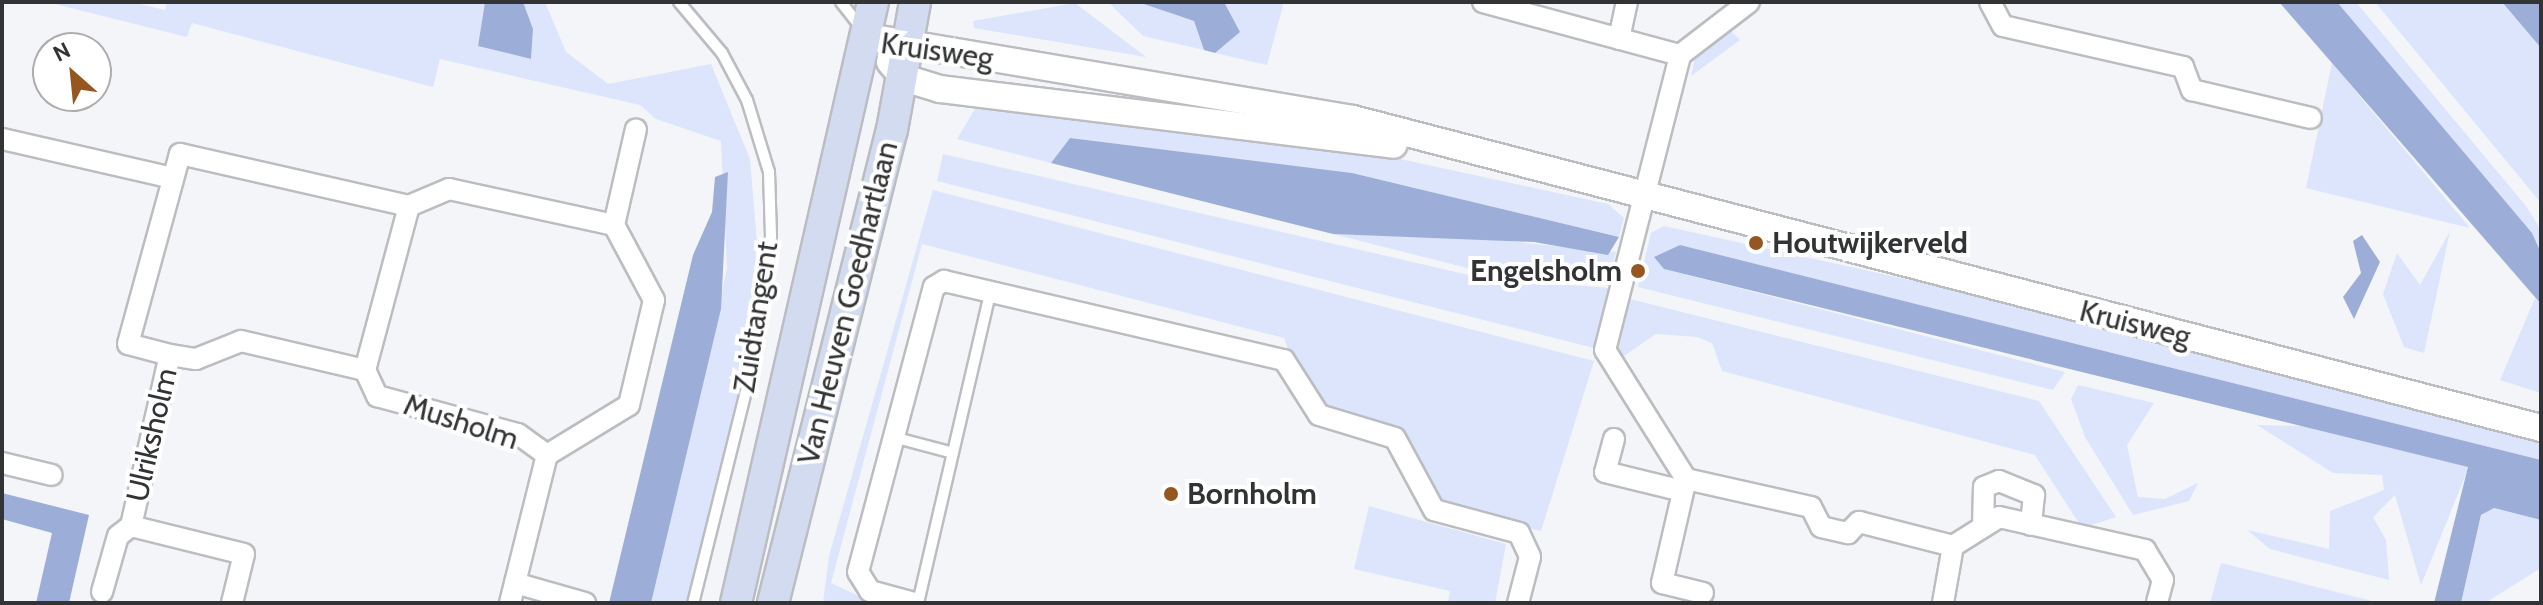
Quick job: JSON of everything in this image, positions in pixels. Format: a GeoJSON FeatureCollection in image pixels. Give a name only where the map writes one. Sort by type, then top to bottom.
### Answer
{"type":"FeatureCollection","features":[{"type":"Feature","properties":{"kind":"main road","name":"Van Heuven Goedhartlaan"},"geometry":{"type":"LineString","coordinates":[[736,603],[868,37],[873,2]]}},
{"type":"Feature","properties":{"kind":"main road","name":"Van Heuven Goedhartlaan"},"geometry":{"type":"LineString","coordinates":[[773,603],[904,78],[915,2]]}},
{"type":"Feature","properties":{"kind":"street"},"geometry":{"type":"LineString","coordinates":[[1483,2],[1680,55]]}},
{"type":"Feature","properties":{"kind":"street"},"geometry":{"type":"LineString","coordinates":[[1619,39],[1627,2]]}},
{"type":"Feature","properties":{"kind":"street"},"geometry":{"type":"LineString","coordinates":[[1703,593],[1662,583],[1684,485],[1605,350],[1680,55],[1749,2]]}},
{"type":"Feature","properties":{"kind":"street"},"geometry":{"type":"LineString","coordinates":[[1990,2],[2003,26],[2183,67],[2192,90],[2311,118]]}},
{"type":"Feature","properties":{"kind":"street","name":"Kruisweg"},"geometry":{"type":"LineString","coordinates":[[868,37],[1281,105],[2541,428]]}},
{"type":"Feature","properties":{"kind":"street","name":"Kruisweg"},"geometry":{"type":"LineString","coordinates":[[868,37],[904,78],[1128,118],[1453,149]]}},
{"type":"Feature","properties":{"kind":"street"},"geometry":{"type":"LineString","coordinates":[[170,355],[128,344],[180,154],[409,206],[449,189],[614,225],[636,129]]}},
{"type":"Feature","properties":{"kind":"street"},"geometry":{"type":"LineString","coordinates":[[2,139],[172,178]]}},
{"type":"Feature","properties":{"kind":"street"},"geometry":{"type":"LineString","coordinates":[[365,370],[409,206]]}},
{"type":"Feature","properties":{"kind":"street","name":"Musholm"},"geometry":{"type":"LineString","coordinates":[[585,603],[512,593],[547,455],[629,405],[654,300],[614,225]]}},
{"type":"Feature","properties":{"kind":"street"},"geometry":{"type":"LineString","coordinates":[[916,603],[870,591],[858,572],[934,287],[944,281],[991,287],[1284,360],[1319,415],[1395,438],[1434,510],[1519,533],[1530,557],[1518,603]]}},
{"type":"Feature","properties":{"kind":"street","name":"Ulriksholm"},"geometry":{"type":"LineString","coordinates":[[102,592],[118,536],[131,526],[170,355],[196,359],[241,341],[365,370]]}},
{"type":"Feature","properties":{"kind":"street","name":"Musholm"},"geometry":{"type":"LineString","coordinates":[[365,370],[377,396],[518,434],[547,455]]}},
{"type":"Feature","properties":{"kind":"street"},"geometry":{"type":"LineString","coordinates":[[1614,439],[1605,472],[1811,507],[1821,527],[1848,533],[1859,522],[1953,546],[1999,517],[2145,550],[2163,580],[2157,603]]}},
{"type":"Feature","properties":{"kind":"street"},"geometry":{"type":"LineString","coordinates":[[2,463],[52,475]]}},
{"type":"Feature","properties":{"kind":"street"},"geometry":{"type":"LineString","coordinates":[[1983,527],[1984,487],[1999,481],[2034,495],[2031,525]]}},
{"type":"Feature","properties":{"kind":"street","name":"Ulriksholm"},"geometry":{"type":"LineString","coordinates":[[131,526],[244,554],[232,603]]}},
{"type":"Feature","properties":{"kind":"street"},"geometry":{"type":"LineString","coordinates":[[1943,603],[1953,546]]}},
{"type":"Feature","properties":{"kind":"lane","name":"Zuidtangent"},"geometry":{"type":"LineString","coordinates":[[679,2],[722,53],[747,100],[769,172],[771,236],[758,343],[693,603]]}},
{"type":"Feature","properties":{"kind":"lane"},"geometry":{"type":"LineString","coordinates":[[841,2],[868,37]]}},
{"type":"Feature","properties":{"kind":"lane"},"geometry":{"type":"LineString","coordinates":[[916,603],[991,287]]}},
{"type":"Feature","properties":{"kind":"lane"},"geometry":{"type":"LineString","coordinates":[[893,437],[953,453]]}},
{"type":"Feature","properties":{"kind":"shaded area"},"geometry":{"type":"Polygon","coordinates":[[[47,2],[132,2],[165,10],[167,2],[485,2],[478,46],[531,59],[533,29],[523,2],[545,2],[566,52],[608,84],[711,64],[750,159],[757,243],[745,363],[687,603],[651,603],[727,269],[721,141],[656,119],[640,105],[440,59],[433,87],[192,23],[187,37],[47,2]]]}},
{"type":"Feature","properties":{"kind":"shaded area"},"geometry":{"type":"Polygon","coordinates":[[[1108,2],[1138,2],[1194,21],[1204,50],[1143,36],[1108,2]]]}},
{"type":"Feature","properties":{"kind":"shaded area"},"geometry":{"type":"Polygon","coordinates":[[[1224,2],[1284,2],[1267,65],[1215,53],[1228,39],[1224,2]]]}},
{"type":"Feature","properties":{"kind":"shaded area"},"geometry":{"type":"Polygon","coordinates":[[[2337,2],[2356,2],[2526,206],[2541,230],[2541,253],[2337,2]]]}},
{"type":"Feature","properties":{"kind":"shaded area"},"geometry":{"type":"Polygon","coordinates":[[[2375,2],[2502,2],[2541,48],[2541,203],[2375,2]]]}},
{"type":"Feature","properties":{"kind":"shaded area"},"geometry":{"type":"Polygon","coordinates":[[[1075,3],[1146,57],[974,28],[973,21],[1075,3]]]}},
{"type":"Feature","properties":{"kind":"shaded area"},"geometry":{"type":"Polygon","coordinates":[[[1731,31],[1740,40],[1691,76],[1695,58],[1731,31]]]}},
{"type":"Feature","properties":{"kind":"shaded area"},"geometry":{"type":"Polygon","coordinates":[[[2332,63],[2470,228],[2306,188],[2332,63]]]}},
{"type":"Feature","properties":{"kind":"shaded area"},"geometry":{"type":"Polygon","coordinates":[[[976,107],[1354,149],[1608,204],[1624,218],[1619,237],[1352,173],[1070,138],[1051,163],[957,139],[976,107]]]}},
{"type":"Feature","properties":{"kind":"shaded area"},"geometry":{"type":"Polygon","coordinates":[[[943,154],[1482,278],[1609,288],[1594,348],[937,181],[943,154]]]}},
{"type":"Feature","properties":{"kind":"shaded area"},"geometry":{"type":"Polygon","coordinates":[[[933,190],[1594,361],[1541,531],[1435,506],[1393,430],[1336,415],[1294,366],[1284,338],[922,244],[831,583],[874,603],[823,603],[829,556],[933,190]]]}},
{"type":"Feature","properties":{"kind":"shaded area"},"geometry":{"type":"Polygon","coordinates":[[[1664,226],[2088,319],[2541,439],[2541,460],[1680,245],[1664,269],[2065,372],[2053,390],[1638,287],[1651,233],[1664,226]]]}},
{"type":"Feature","properties":{"kind":"shaded area"},"geometry":{"type":"Polygon","coordinates":[[[2450,231],[2424,353],[2404,347],[2383,294],[2397,253],[2420,285],[2450,231]]]}},
{"type":"Feature","properties":{"kind":"shaded area"},"geometry":{"type":"Polygon","coordinates":[[[1333,234],[1488,239],[1616,252],[1609,281],[1475,270],[1333,234]]]}},
{"type":"Feature","properties":{"kind":"shaded area"},"geometry":{"type":"Polygon","coordinates":[[[1626,298],[2039,401],[2116,517],[2082,528],[2035,455],[1722,371],[1712,343],[1697,337],[1656,334],[1615,362],[1626,298]]]}},
{"type":"Feature","properties":{"kind":"shaded area"},"geometry":{"type":"Polygon","coordinates":[[[2535,298],[2541,304],[2541,393],[2500,380],[2535,298]]]}},
{"type":"Feature","properties":{"kind":"shaded area"},"geometry":{"type":"Polygon","coordinates":[[[2078,385],[2154,403],[2127,445],[2138,497],[2165,499],[2198,483],[2189,501],[2133,515],[2085,437],[2071,399],[2078,385]]]}},
{"type":"Feature","properties":{"kind":"shaded area"},"geometry":{"type":"Polygon","coordinates":[[[2257,425],[2302,426],[2469,467],[2421,585],[2395,495],[2373,517],[2386,540],[2389,580],[2270,549],[2247,530],[2329,549],[2330,511],[2384,490],[2382,475],[2333,473],[2257,425]]]}},
{"type":"Feature","properties":{"kind":"shaded area"},"geometry":{"type":"Polygon","coordinates":[[[1369,506],[1506,544],[1495,603],[1448,603],[1450,591],[1354,569],[1369,506]]]}},
{"type":"Feature","properties":{"kind":"shaded area"},"geometry":{"type":"Polygon","coordinates":[[[2493,508],[2541,520],[2541,568],[2485,603],[2461,603],[2481,516],[2493,508]]]}},
{"type":"Feature","properties":{"kind":"shaded area"},"geometry":{"type":"Polygon","coordinates":[[[2221,563],[2380,603],[2210,603],[2221,563]]]}},
{"type":"Feature","properties":{"kind":"water"},"geometry":{"type":"Polygon","coordinates":[[[485,2],[523,2],[533,29],[531,59],[478,46],[485,2]]]}},
{"type":"Feature","properties":{"kind":"water"},"geometry":{"type":"Polygon","coordinates":[[[1138,2],[1224,2],[1240,32],[1215,53],[1204,50],[1194,21],[1138,2]]]}},
{"type":"Feature","properties":{"kind":"water"},"geometry":{"type":"Polygon","coordinates":[[[2279,2],[2337,2],[2532,233],[2541,253],[2541,304],[2279,2]]]}},
{"type":"Feature","properties":{"kind":"water"},"geometry":{"type":"Polygon","coordinates":[[[2502,2],[2541,2],[2541,48],[2502,2]]]}},
{"type":"Feature","properties":{"kind":"water"},"geometry":{"type":"Polygon","coordinates":[[[1070,138],[1352,173],[1619,237],[1608,255],[1534,242],[1333,234],[1051,163],[1070,138]]]}},
{"type":"Feature","properties":{"kind":"water"},"geometry":{"type":"Polygon","coordinates":[[[728,172],[721,309],[651,603],[609,603],[693,255],[712,212],[715,177],[728,172]]]}},
{"type":"Feature","properties":{"kind":"water"},"geometry":{"type":"Polygon","coordinates":[[[2362,235],[2380,262],[2354,319],[2343,297],[2361,273],[2353,241],[2362,235]]]}},
{"type":"Feature","properties":{"kind":"water"},"geometry":{"type":"Polygon","coordinates":[[[1680,245],[2541,460],[2541,520],[2494,508],[2481,515],[2461,603],[2434,603],[2468,467],[1664,269],[1654,257],[1680,245]]]}},
{"type":"Feature","properties":{"kind":"water"},"geometry":{"type":"Polygon","coordinates":[[[2,493],[89,515],[69,603],[36,603],[52,533],[2,519],[2,493]]]}},
{"type":"Feature","properties":{"kind":"place","name":"Houtwijkerveld"},"geometry":{"type":"Point","coordinates":[1756,243]}},
{"type":"Feature","properties":{"kind":"place","name":"Engelsholm"},"geometry":{"type":"Point","coordinates":[1638,271]}},
{"type":"Feature","properties":{"kind":"place","name":"Bornholm"},"geometry":{"type":"Point","coordinates":[1171,494]}}]}
